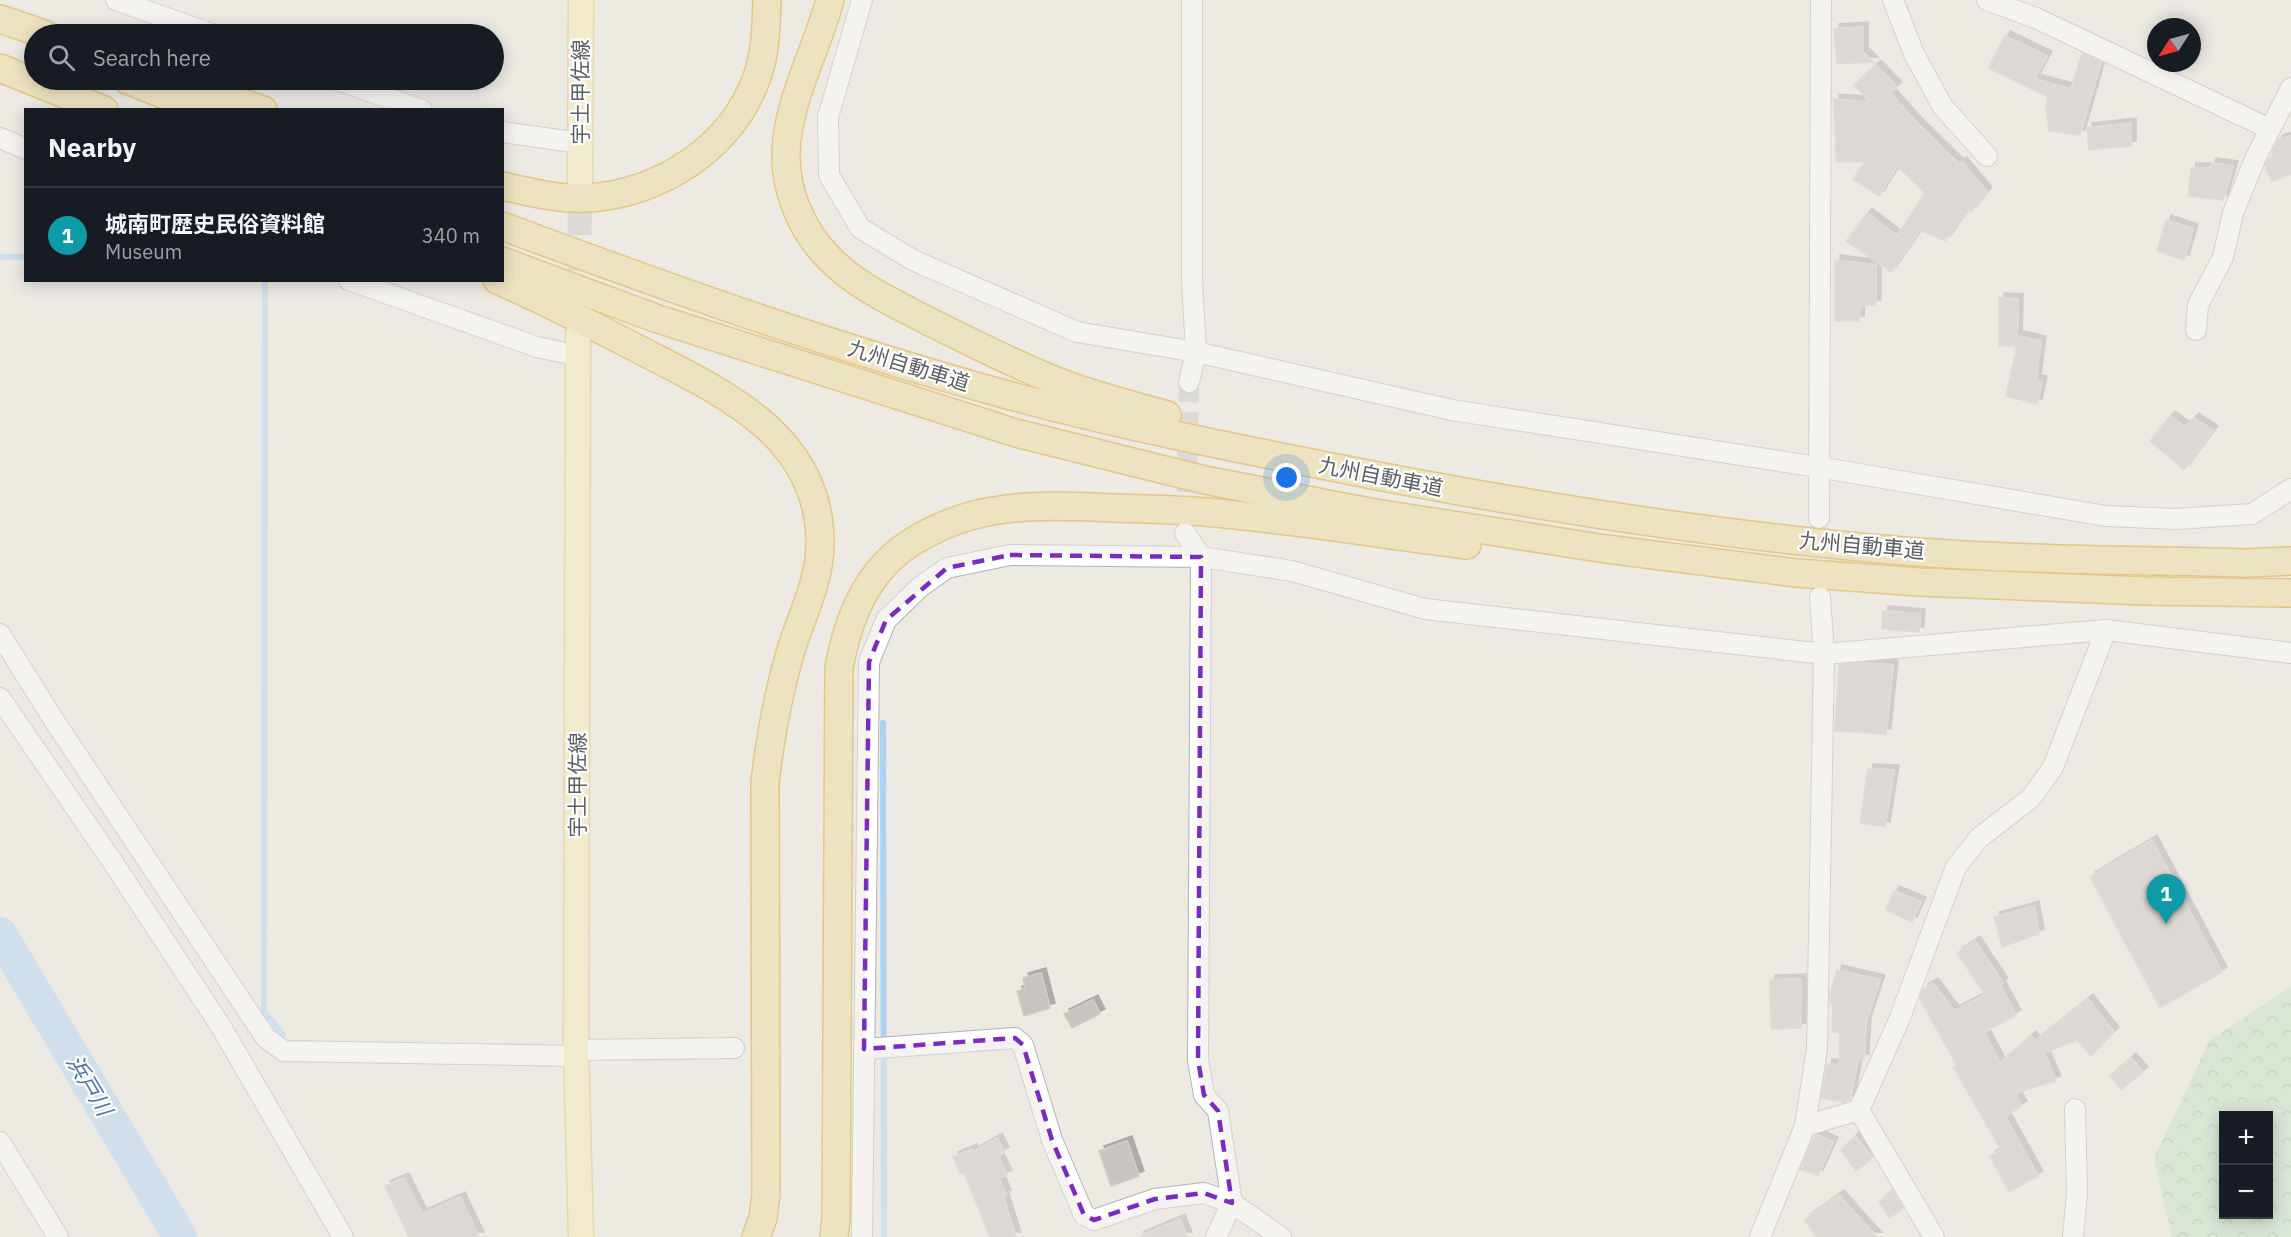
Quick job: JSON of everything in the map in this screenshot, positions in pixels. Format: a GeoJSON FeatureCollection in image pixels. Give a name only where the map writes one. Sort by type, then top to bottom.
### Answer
{"type":"FeatureCollection","features":[{"type":"Feature","properties":{"kind":"highway"},"geometry":{"type":"LineString","coordinates":[[504,186],[552,197],[588,198],[618,194],[647,186],[677,172],[728,130],[745,104],[758,76],[765,41],[767,0]]}},
{"type":"Feature","properties":{"kind":"highway"},"geometry":{"type":"LineString","coordinates":[[830,0],[795,102],[786,153],[788,180],[795,206],[807,232],[827,256],[877,295],[1007,360],[1105,398],[1210,427],[1395,466],[1562,509]]}},
{"type":"Feature","properties":{"kind":"highway"},"geometry":{"type":"LineString","coordinates":[[0,20],[24,28]]}},
{"type":"Feature","properties":{"kind":"highway"},"geometry":{"type":"LineString","coordinates":[[0,30],[24,40]]}},
{"type":"Feature","properties":{"kind":"highway"},"geometry":{"type":"LineString","coordinates":[[0,68],[24,78]]}},
{"type":"Feature","properties":{"kind":"highway"},"geometry":{"type":"LineString","coordinates":[[54,90],[99,108]]}},
{"type":"Feature","properties":{"kind":"highway"},"geometry":{"type":"LineString","coordinates":[[152,90],[198,108]]}},
{"type":"Feature","properties":{"kind":"highway"},"geometry":{"type":"LineString","coordinates":[[205,90],[257,108]]}},
{"type":"Feature","properties":{"kind":"highway","name":"九州自動車道"},"geometry":{"type":"LineString","coordinates":[[504,227],[746,313],[1006,394],[1205,442],[1390,478],[1562,509],[1730,532],[1906,551],[2198,562],[2291,561]]}},
{"type":"Feature","properties":{"kind":"highway","name":"九州自動車道"},"geometry":{"type":"LineString","coordinates":[[504,262],[655,318],[1016,433],[1205,480],[1369,512],[1606,549],[1797,573],[1919,582],[2291,593]]}},
{"type":"Feature","properties":{"kind":"highway"},"geometry":{"type":"LineString","coordinates":[[502,282],[544,300],[719,391],[747,409],[771,430],[794,458],[809,487],[818,516],[820,545],[816,573],[808,605],[789,656],[774,717],[765,782],[766,1194],[763,1218],[756,1237]]}},
{"type":"Feature","properties":{"kind":"highway"},"geometry":{"type":"LineString","coordinates":[[834,1237],[836,1218],[839,668],[850,622],[868,585],[887,563],[910,543],[939,527],[971,516],[1006,510],[1059,506],[1204,512],[1789,586],[1797,573]]}},
{"type":"Feature","properties":{"kind":"main road","name":"宇土甲佐線"},"geometry":{"type":"LineString","coordinates":[[580,183],[581,0]]}},
{"type":"Feature","properties":{"kind":"main road","name":"宇土甲佐線"},"geometry":{"type":"LineString","coordinates":[[579,344],[576,1053],[581,1237]]}},
{"type":"Feature","properties":{"kind":"street"},"geometry":{"type":"LineString","coordinates":[[116,0],[184,24]]}},
{"type":"Feature","properties":{"kind":"street"},"geometry":{"type":"LineString","coordinates":[[862,0],[828,117],[829,175],[860,228],[913,260],[1077,332],[1196,352],[1452,410],[1818,467],[2106,516],[2176,519],[2252,514],[2291,489]]}},
{"type":"Feature","properties":{"kind":"street"},"geometry":{"type":"LineString","coordinates":[[1189,382],[1196,352],[1192,281],[1192,0]]}},
{"type":"Feature","properties":{"kind":"street"},"geometry":{"type":"LineString","coordinates":[[1819,518],[1821,0]]}},
{"type":"Feature","properties":{"kind":"street"},"geometry":{"type":"LineString","coordinates":[[1893,0],[1914,54],[1943,107],[1987,156]]}},
{"type":"Feature","properties":{"kind":"street"},"geometry":{"type":"LineString","coordinates":[[1986,0],[2036,18],[2270,129]]}},
{"type":"Feature","properties":{"kind":"street"},"geometry":{"type":"LineString","coordinates":[[2196,330],[2198,305],[2223,258],[2234,213],[2256,157],[2291,88]]}},
{"type":"Feature","properties":{"kind":"street"},"geometry":{"type":"LineString","coordinates":[[366,90],[416,108]]}},
{"type":"Feature","properties":{"kind":"street"},"geometry":{"type":"LineString","coordinates":[[504,132],[580,143]]}},
{"type":"Feature","properties":{"kind":"street"},"geometry":{"type":"LineString","coordinates":[[0,138],[24,148]]}},
{"type":"Feature","properties":{"kind":"street"},"geometry":{"type":"LineString","coordinates":[[355,282],[537,347],[579,344]]}},
{"type":"Feature","properties":{"kind":"street"},"geometry":{"type":"LineString","coordinates":[[1185,533],[1201,557],[1198,1060],[1204,1095],[1218,1111],[1232,1203],[1216,1237]]}},
{"type":"Feature","properties":{"kind":"street"},"geometry":{"type":"LineString","coordinates":[[862,1237],[868,662],[886,620],[920,587],[947,568],[1010,555],[1201,557],[1292,571],[1425,609],[1824,654],[2106,630],[2291,653]]}},
{"type":"Feature","properties":{"kind":"street"},"geometry":{"type":"LineString","coordinates":[[1760,1237],[1805,1126],[1815,1066],[1818,1013],[1824,654],[1820,597]]}},
{"type":"Feature","properties":{"kind":"street"},"geometry":{"type":"LineString","coordinates":[[1805,1126],[1859,1110],[1899,1020],[1956,867],[1979,838],[2031,798],[2053,767],[2106,630]]}},
{"type":"Feature","properties":{"kind":"street"},"geometry":{"type":"LineString","coordinates":[[0,634],[62,732],[266,1038],[284,1051],[576,1053],[734,1048]]}},
{"type":"Feature","properties":{"kind":"street"},"geometry":{"type":"LineString","coordinates":[[0,698],[112,861],[220,1025],[343,1237]]}},
{"type":"Feature","properties":{"kind":"street"},"geometry":{"type":"LineString","coordinates":[[864,1049],[1015,1038],[1023,1046],[1052,1140],[1084,1215],[1094,1220],[1155,1199],[1204,1193],[1232,1203],[1281,1237]]}},
{"type":"Feature","properties":{"kind":"street"},"geometry":{"type":"LineString","coordinates":[[2073,1237],[2077,1194],[2075,1109]]}},
{"type":"Feature","properties":{"kind":"street"},"geometry":{"type":"LineString","coordinates":[[1859,1110],[1934,1237]]}},
{"type":"Feature","properties":{"kind":"street"},"geometry":{"type":"LineString","coordinates":[[0,1142],[58,1237]]}},
{"type":"Feature","properties":{"kind":"highlighted area"},"geometry":{"type":"Polygon","coordinates":[[[1010,555],[1201,557],[1198,1060],[1204,1095],[1218,1111],[1232,1203],[1204,1193],[1155,1199],[1094,1220],[1084,1215],[1052,1140],[1023,1045],[1015,1038],[864,1049],[869,662],[886,620],[947,568],[1010,555]]]}},
{"type":"Feature","properties":{"kind":"green space"},"geometry":{"type":"Polygon","coordinates":[[[2291,987],[2291,1237],[2172,1237],[2154,1158],[2210,1040],[2291,987]]]}},
{"type":"Feature","properties":{"kind":"building"},"geometry":{"type":"Polygon","coordinates":[[[1863,27],[1863,52],[1873,62],[1837,64],[1834,29],[1863,27]]]}},
{"type":"Feature","properties":{"kind":"building"},"geometry":{"type":"Polygon","coordinates":[[[2005,36],[2047,56],[2035,79],[2071,89],[2082,53],[2101,62],[2080,135],[2049,131],[2046,106],[2048,97],[1988,68],[2005,36]]]}},
{"type":"Feature","properties":{"kind":"building"},"geometry":{"type":"Polygon","coordinates":[[[1876,65],[1897,87],[1890,93],[1959,164],[1962,162],[1987,192],[1971,212],[1968,209],[1945,241],[1920,230],[1891,272],[1846,241],[1867,213],[1897,236],[1925,193],[1897,166],[1879,196],[1853,179],[1864,162],[1836,162],[1834,99],[1870,102],[1854,85],[1876,65]]]}},
{"type":"Feature","properties":{"kind":"building"},"geometry":{"type":"Polygon","coordinates":[[[2131,123],[2131,146],[2089,150],[2087,128],[2131,123]]]}},
{"type":"Feature","properties":{"kind":"building"},"geometry":{"type":"Polygon","coordinates":[[[2291,136],[2291,174],[2272,182],[2265,166],[2269,158],[2273,157],[2272,151],[2278,140],[2291,136]]]}},
{"type":"Feature","properties":{"kind":"building"},"geometry":{"type":"Polygon","coordinates":[[[2211,163],[2233,166],[2223,200],[2188,196],[2191,168],[2210,168],[2211,163]]]}},
{"type":"Feature","properties":{"kind":"building"},"geometry":{"type":"Polygon","coordinates":[[[2166,220],[2193,229],[2184,260],[2157,251],[2166,220]]]}},
{"type":"Feature","properties":{"kind":"building"},"geometry":{"type":"Polygon","coordinates":[[[1835,260],[1876,265],[1876,305],[1860,306],[1859,321],[1835,321],[1835,260]]]}},
{"type":"Feature","properties":{"kind":"building"},"geometry":{"type":"Polygon","coordinates":[[[1999,298],[2018,299],[2017,346],[1999,346],[1999,298]]]}},
{"type":"Feature","properties":{"kind":"building"},"geometry":{"type":"Polygon","coordinates":[[[2019,336],[2041,341],[2036,380],[2042,381],[2037,404],[2006,396],[2019,336]]]}},
{"type":"Feature","properties":{"kind":"building"},"geometry":{"type":"Polygon","coordinates":[[[2170,416],[2185,427],[2194,418],[2213,431],[2184,470],[2150,441],[2170,416]]]}},
{"type":"Feature","properties":{"kind":"building"},"geometry":{"type":"Polygon","coordinates":[[[1883,611],[1920,614],[1919,632],[1882,629],[1883,611]]]}},
{"type":"Feature","properties":{"kind":"building"},"geometry":{"type":"Polygon","coordinates":[[[1862,663],[1893,665],[1886,734],[1835,731],[1839,665],[1862,663]]]}},
{"type":"Feature","properties":{"kind":"building"},"geometry":{"type":"Polygon","coordinates":[[[1868,769],[1894,770],[1885,827],[1860,823],[1868,769]]]}},
{"type":"Feature","properties":{"kind":"building"},"geometry":{"type":"Polygon","coordinates":[[[2152,840],[2222,972],[2160,1008],[2090,877],[2152,840]]]}},
{"type":"Feature","properties":{"kind":"building"},"geometry":{"type":"Polygon","coordinates":[[[1894,891],[1921,902],[1912,922],[1886,910],[1894,891]]]}},
{"type":"Feature","properties":{"kind":"building"},"geometry":{"type":"Polygon","coordinates":[[[2034,906],[2039,934],[2002,947],[1994,917],[2034,906]]]}},
{"type":"Feature","properties":{"kind":"building"},"geometry":{"type":"Polygon","coordinates":[[[1975,941],[2003,983],[2000,985],[2016,1015],[1984,1032],[2000,1063],[2031,1036],[2035,1041],[2088,999],[2114,1032],[2091,1056],[2077,1040],[2044,1053],[2056,1081],[2015,1093],[2022,1106],[2005,1116],[2038,1176],[2009,1192],[1990,1156],[2001,1150],[1954,1068],[1957,1066],[1920,999],[1923,989],[1933,983],[1954,1011],[1985,995],[1957,953],[1975,941]]]}},
{"type":"Feature","properties":{"kind":"building"},"geometry":{"type":"Polygon","coordinates":[[[1837,970],[1880,980],[1866,1022],[1864,1059],[1858,1059],[1850,1100],[1843,1102],[1821,1098],[1827,1064],[1839,1065],[1840,1033],[1832,1032],[1833,1005],[1830,1004],[1830,995],[1837,970]]]}},
{"type":"Feature","properties":{"kind":"building"},"geometry":{"type":"Polygon","coordinates":[[[1041,973],[1050,1008],[1024,1016],[1017,991],[1025,989],[1023,978],[1041,973]]]}},
{"type":"Feature","properties":{"kind":"building"},"geometry":{"type":"Polygon","coordinates":[[[1801,979],[1801,1028],[1771,1029],[1770,980],[1801,979]]]}},
{"type":"Feature","properties":{"kind":"building"},"geometry":{"type":"Polygon","coordinates":[[[1093,1000],[1100,1014],[1072,1028],[1064,1014],[1093,1000]]]}},
{"type":"Feature","properties":{"kind":"building"},"geometry":{"type":"Polygon","coordinates":[[[2131,1058],[2143,1072],[2121,1090],[2110,1076],[2131,1058]]]}},
{"type":"Feature","properties":{"kind":"building"},"geometry":{"type":"Polygon","coordinates":[[[1818,1135],[1833,1142],[1818,1175],[1800,1169],[1814,1136],[1818,1135]]]}},
{"type":"Feature","properties":{"kind":"building"},"geometry":{"type":"Polygon","coordinates":[[[1855,1136],[1873,1158],[1856,1171],[1841,1150],[1855,1136]]]}},
{"type":"Feature","properties":{"kind":"building"},"geometry":{"type":"Polygon","coordinates":[[[997,1138],[1004,1152],[998,1156],[1007,1175],[999,1178],[1006,1195],[1003,1196],[1016,1237],[990,1237],[964,1173],[960,1174],[953,1157],[972,1149],[973,1152],[997,1138]]]}},
{"type":"Feature","properties":{"kind":"building"},"geometry":{"type":"Polygon","coordinates":[[[1127,1141],[1139,1176],[1111,1186],[1099,1151],[1127,1141]]]}},
{"type":"Feature","properties":{"kind":"building"},"geometry":{"type":"Polygon","coordinates":[[[404,1178],[422,1214],[460,1197],[479,1237],[409,1237],[385,1186],[404,1178]]]}},
{"type":"Feature","properties":{"kind":"building"},"geometry":{"type":"Polygon","coordinates":[[[1892,1190],[1903,1208],[1890,1218],[1879,1202],[1892,1190]]]}},
{"type":"Feature","properties":{"kind":"building"},"geometry":{"type":"Polygon","coordinates":[[[1839,1195],[1877,1237],[1817,1237],[1804,1220],[1839,1195]]]}},
{"type":"Feature","properties":{"kind":"building"},"geometry":{"type":"Polygon","coordinates":[[[1180,1219],[1187,1237],[1138,1237],[1180,1219]]]}},
{"type":"Feature","properties":{"kind":"waterway"},"geometry":{"type":"LineString","coordinates":[[0,257],[24,257]]}},
{"type":"Feature","properties":{"kind":"waterway"},"geometry":{"type":"LineString","coordinates":[[265,282],[264,1011],[283,1035]]}},
{"type":"Feature","properties":{"kind":"waterway"},"geometry":{"type":"LineString","coordinates":[[883,723],[884,1237]]}},
{"type":"Feature","properties":{"kind":"waterway","name":"浜戸川"},"geometry":{"type":"LineString","coordinates":[[0,934],[180,1237]]}},
{"type":"Feature","properties":{"kind":"tunnel"},"geometry":{"type":"LineString","coordinates":[[579,307],[580,183]]}},
{"type":"Feature","properties":{"kind":"tunnel"},"geometry":{"type":"LineString","coordinates":[[1186,522],[1189,382]]}},
{"type":"Feature","properties":{"kind":"place","name":"城南町歴史民俗資料館"},"geometry":{"type":"Point","coordinates":[2166,924]}}]}
